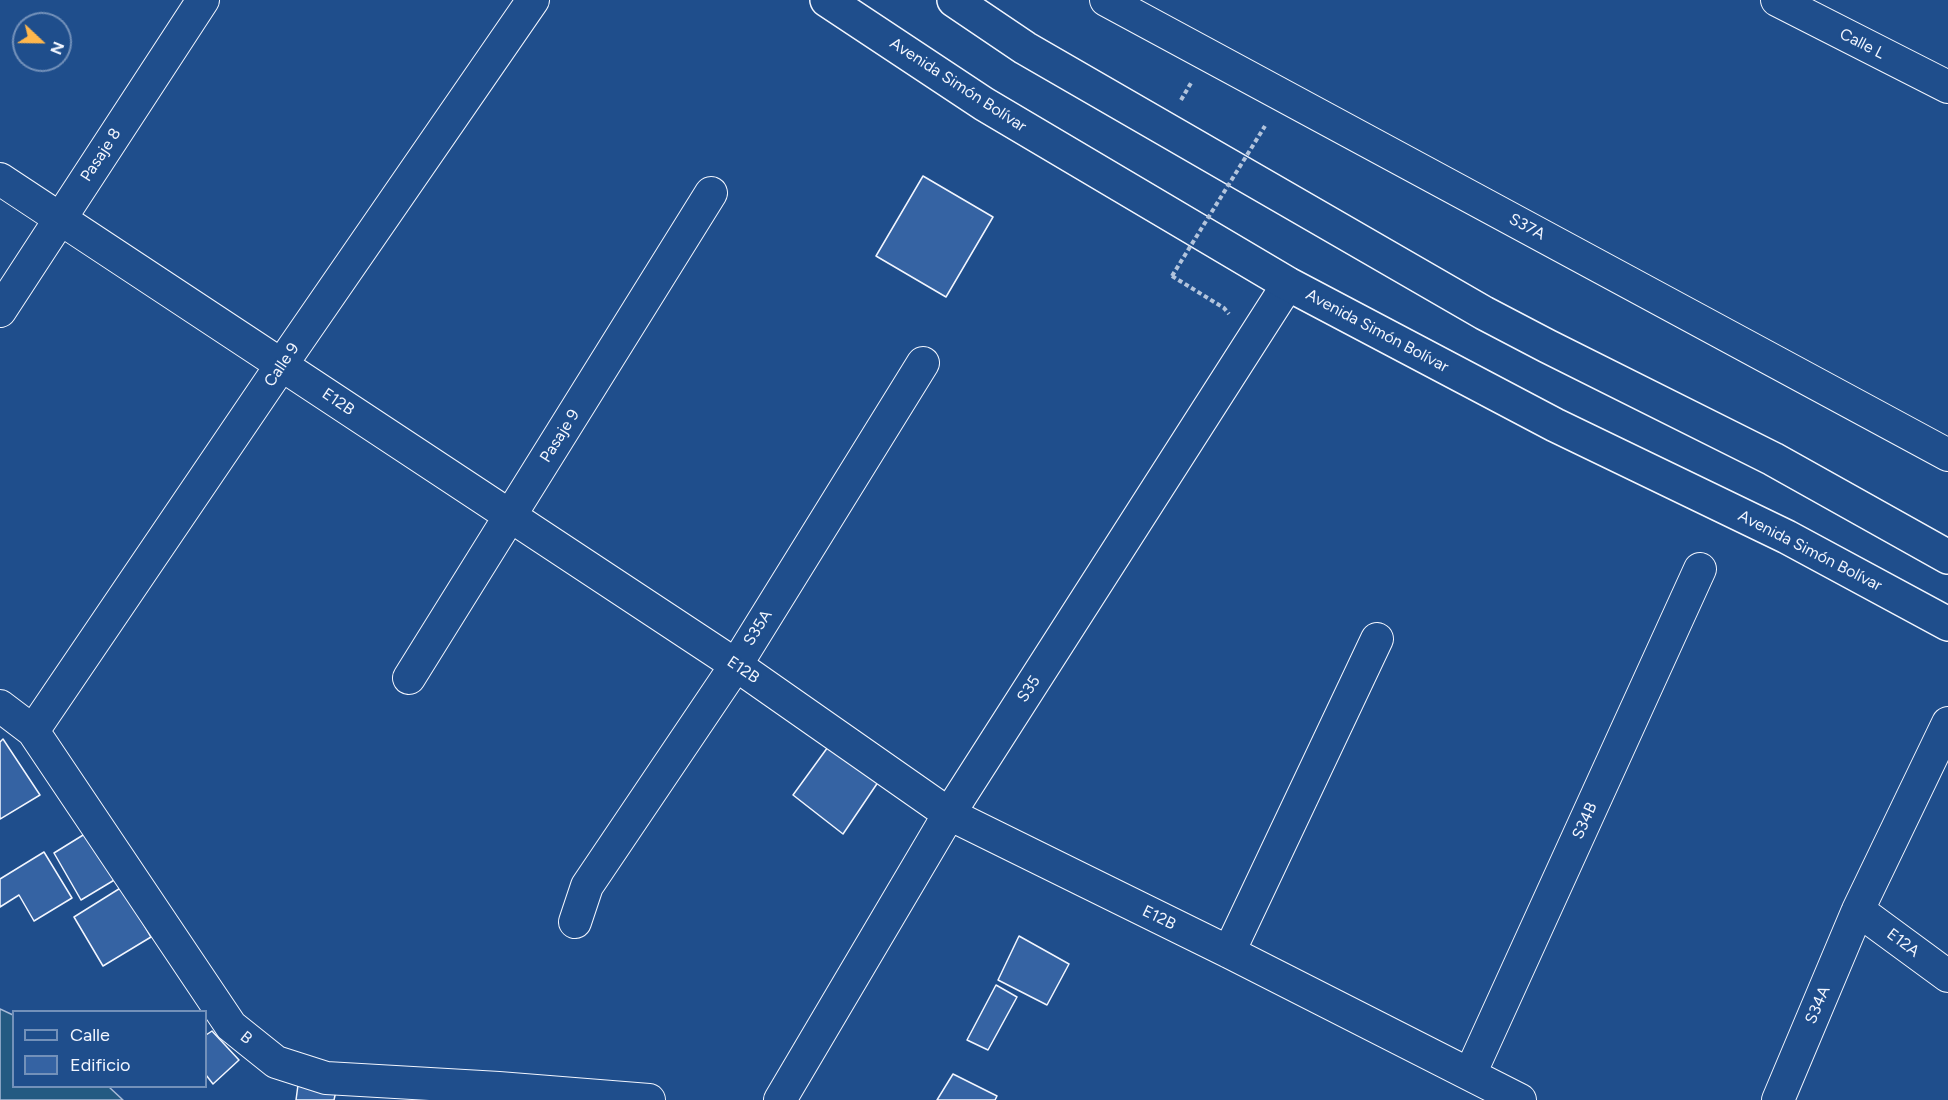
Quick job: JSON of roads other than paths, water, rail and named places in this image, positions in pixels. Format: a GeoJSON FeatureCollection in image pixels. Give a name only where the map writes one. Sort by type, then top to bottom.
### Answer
{"type":"FeatureCollection","features":[{"type":"Feature","properties":{"kind":"highway","name":"Avenida Simón Bolívar"},"geometry":{"type":"LineString","coordinates":[[827,0],[984,104],[1288,284],[1555,425],[1787,537],[1948,624]]}},
{"type":"Feature","properties":{"kind":"highway"},"geometry":{"type":"LineString","coordinates":[[954,0],[1025,48],[1484,313],[1773,459],[1948,557]]}},
{"type":"Feature","properties":{"kind":"street","name":"Pasaje 8"},"geometry":{"type":"LineString","coordinates":[[0,311],[203,0]]}},
{"type":"Feature","properties":{"kind":"street","name":"Calle 9"},"geometry":{"type":"LineString","coordinates":[[33,731],[533,0]]}},
{"type":"Feature","properties":{"kind":"street","name":"S37A"},"geometry":{"type":"LineString","coordinates":[[1106,0],[1948,455]]}},
{"type":"Feature","properties":{"kind":"street","name":"Calle L"},"geometry":{"type":"LineString","coordinates":[[1777,0],[1948,87]]}},
{"type":"Feature","properties":{"kind":"street","name":"E12B"},"geometry":{"type":"LineString","coordinates":[[0,179],[736,665],[949,814],[1229,952],[1520,1100]]}},
{"type":"Feature","properties":{"kind":"street","name":"Pasaje 9"},"geometry":{"type":"LineString","coordinates":[[409,678],[711,193]]}},
{"type":"Feature","properties":{"kind":"street","name":"S35"},"geometry":{"type":"LineString","coordinates":[[780,1100],[949,814],[1288,284]]}},
{"type":"Feature","properties":{"kind":"street","name":"S35A"},"geometry":{"type":"LineString","coordinates":[[575,922],[587,886],[736,665],[923,363]]}},
{"type":"Feature","properties":{"kind":"street","name":"S34B"},"geometry":{"type":"LineString","coordinates":[[1470,1074],[1700,568]]}},
{"type":"Feature","properties":{"kind":"street"},"geometry":{"type":"LineString","coordinates":[[1229,952],[1377,639]]}},
{"type":"Feature","properties":{"kind":"street","name":"B"},"geometry":{"type":"LineString","coordinates":[[0,706],[33,731],[231,1026],[276,1062],[326,1078],[500,1088],[649,1100]]}},
{"type":"Feature","properties":{"kind":"street","name":"S34A"},"geometry":{"type":"LineString","coordinates":[[1778,1100],[1858,909],[1948,723]]}},
{"type":"Feature","properties":{"kind":"street","name":"E12A"},"geometry":{"type":"LineString","coordinates":[[1858,909],[1948,976]]}}]}
